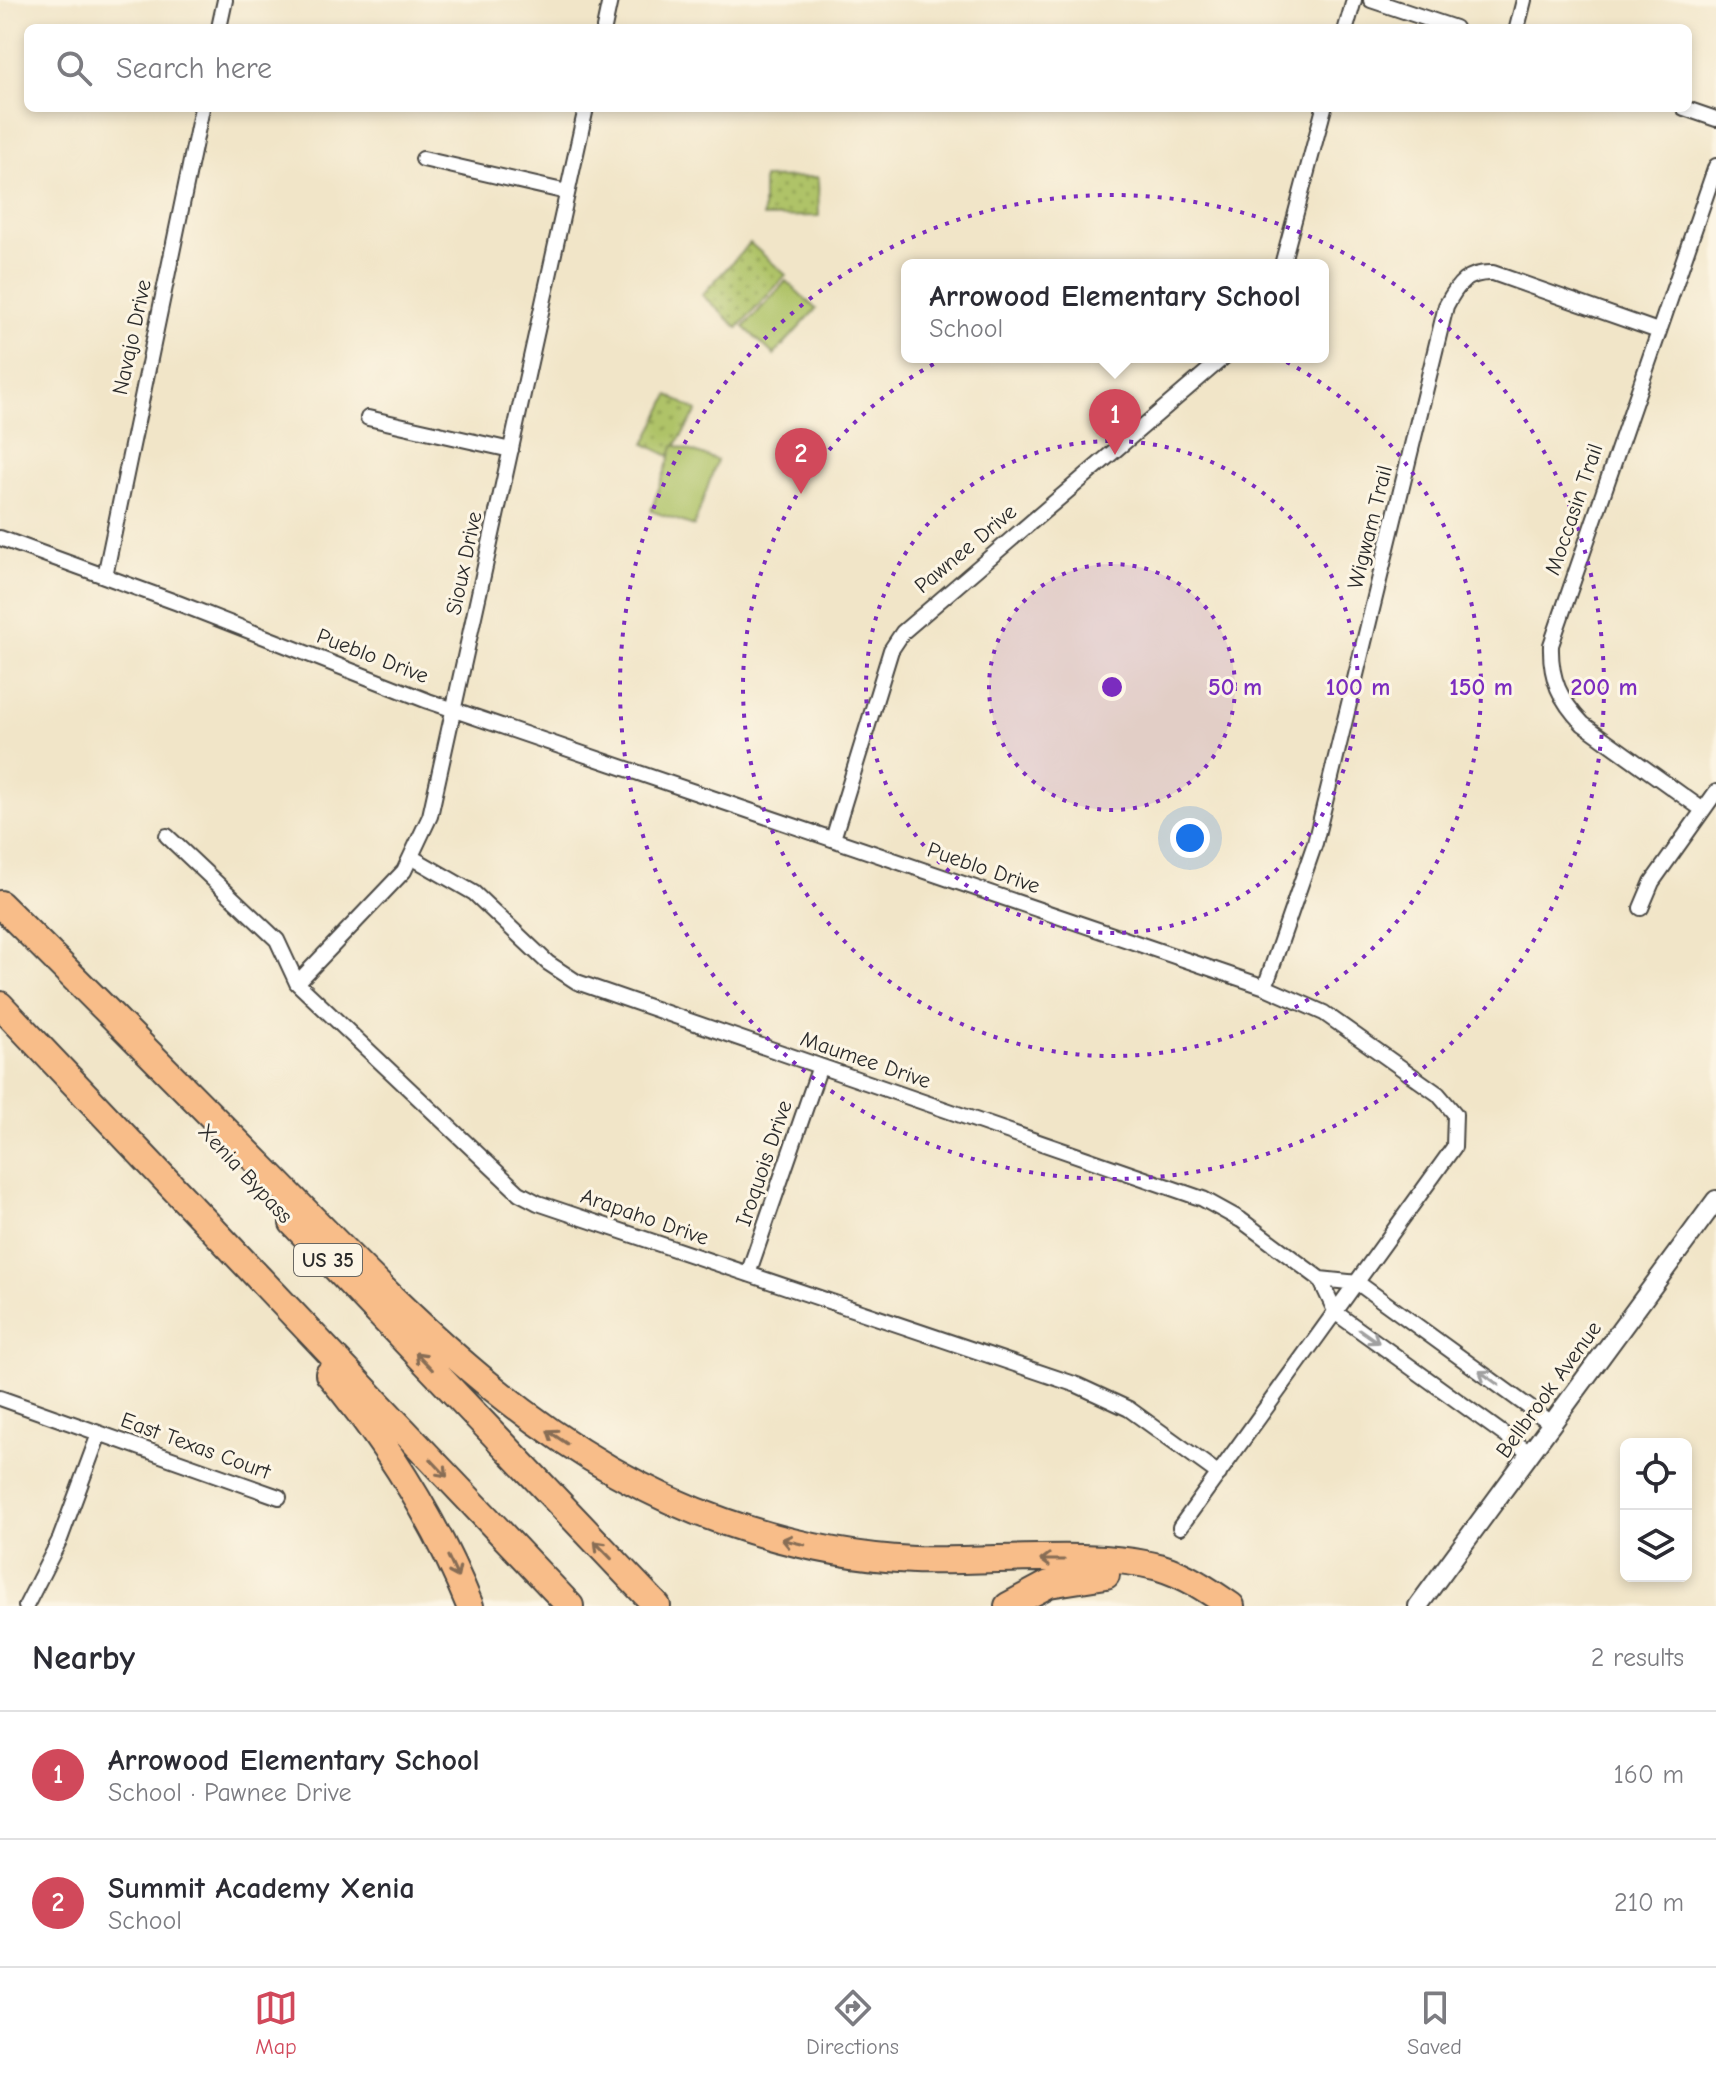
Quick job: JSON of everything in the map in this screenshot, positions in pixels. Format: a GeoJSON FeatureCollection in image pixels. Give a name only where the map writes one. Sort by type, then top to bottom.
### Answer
{"type":"FeatureCollection","features":[{"type":"Feature","properties":{"kind":"highway"},"geometry":{"type":"LineString","coordinates":[[0,904],[368,1274],[478,1376],[544,1429],[623,1478],[726,1523],[822,1548],[912,1560],[1141,1563],[1186,1578],[1231,1606]]}},
{"type":"Feature","properties":{"kind":"highway","name":"Xenia Bypass"},"geometry":{"type":"LineString","coordinates":[[0,914],[657,1606]]}},
{"type":"Feature","properties":{"kind":"highway"},"geometry":{"type":"LineString","coordinates":[[0,1007],[42,1065],[309,1351],[347,1397],[432,1525],[470,1606]]}},
{"type":"Feature","properties":{"kind":"highway","name":"US 35"},"geometry":{"type":"LineString","coordinates":[[0,1007],[570,1606]]}},
{"type":"Feature","properties":{"kind":"highway"},"geometry":{"type":"LineString","coordinates":[[1008,1606],[1049,1584],[1104,1575],[1155,1583],[1202,1606]]}},
{"type":"Feature","properties":{"kind":"street"},"geometry":{"type":"LineString","coordinates":[[220,24],[225,0]]}},
{"type":"Feature","properties":{"kind":"street"},"geometry":{"type":"LineString","coordinates":[[605,24],[610,0]]}},
{"type":"Feature","properties":{"kind":"street"},"geometry":{"type":"LineString","coordinates":[[1347,24],[1354,0]]}},
{"type":"Feature","properties":{"kind":"street"},"geometry":{"type":"LineString","coordinates":[[1371,0],[1443,24]]}},
{"type":"Feature","properties":{"kind":"street"},"geometry":{"type":"LineString","coordinates":[[1518,24],[1524,0]]}},
{"type":"Feature","properties":{"kind":"street"},"geometry":{"type":"LineString","coordinates":[[1692,111],[1716,119]]}},
{"type":"Feature","properties":{"kind":"street","name":"Navajo Drive"},"geometry":{"type":"LineString","coordinates":[[105,576],[201,112]]}},
{"type":"Feature","properties":{"kind":"street","name":"Sioux Drive"},"geometry":{"type":"LineString","coordinates":[[297,983],[404,871],[413,858],[430,816],[585,112]]}},
{"type":"Feature","properties":{"kind":"street"},"geometry":{"type":"LineString","coordinates":[[1284,259],[1323,112]]}},
{"type":"Feature","properties":{"kind":"street"},"geometry":{"type":"LineString","coordinates":[[423,159],[567,192]]}},
{"type":"Feature","properties":{"kind":"street","name":"Moccasin Trail"},"geometry":{"type":"LineString","coordinates":[[1703,810],[1583,724],[1559,694],[1551,663],[1554,628],[1716,166]]}},
{"type":"Feature","properties":{"kind":"street","name":"Wigwam Trail"},"geometry":{"type":"LineString","coordinates":[[1265,987],[1315,843],[1446,306],[1454,289],[1464,278],[1476,273],[1493,273],[1658,331]]}},
{"type":"Feature","properties":{"kind":"street","name":"Pawnee Drive"},"geometry":{"type":"LineString","coordinates":[[833,839],[891,650],[903,632],[1217,363]]}},
{"type":"Feature","properties":{"kind":"street"},"geometry":{"type":"LineString","coordinates":[[368,418],[511,450]]}},
{"type":"Feature","properties":{"kind":"street","name":"Pueblo Drive"},"geometry":{"type":"LineString","coordinates":[[0,538],[453,709],[1265,987],[1324,1013],[1438,1094],[1455,1114],[1454,1147],[1180,1527]]}},
{"type":"Feature","properties":{"kind":"street"},"geometry":{"type":"LineString","coordinates":[[1641,908],[1652,882],[1716,792]]}},
{"type":"Feature","properties":{"kind":"street","name":"Arapaho Drive"},"geometry":{"type":"LineString","coordinates":[[167,836],[277,940],[297,983],[519,1193],[538,1203],[1113,1400],[1219,1474]]}},
{"type":"Feature","properties":{"kind":"street","name":"Maumee Drive"},"geometry":{"type":"LineString","coordinates":[[413,858],[474,893],[548,963],[577,982],[1203,1199],[1241,1220],[1320,1279],[1336,1313],[1531,1454]]}},
{"type":"Feature","properties":{"kind":"street","name":"Iroquois Drive"},"geometry":{"type":"LineString","coordinates":[[748,1274],[820,1066]]}},
{"type":"Feature","properties":{"kind":"street","name":"Bellbrook Avenue"},"geometry":{"type":"LineString","coordinates":[[1418,1606],[1716,1200]]}},
{"type":"Feature","properties":{"kind":"street"},"geometry":{"type":"LineString","coordinates":[[1320,1279],[1358,1283],[1552,1424]]}},
{"type":"Feature","properties":{"kind":"street","name":"East Texas Court"},"geometry":{"type":"LineString","coordinates":[[0,1398],[279,1497]]}},
{"type":"Feature","properties":{"kind":"street"},"geometry":{"type":"LineString","coordinates":[[26,1606],[60,1539],[99,1434]]}},
{"type":"Feature","properties":{"kind":"green space"},"geometry":{"type":"Polygon","coordinates":[[[818,177],[819,216],[763,217],[763,178],[818,177]]]}},
{"type":"Feature","properties":{"kind":"green space"},"geometry":{"type":"Polygon","coordinates":[[[750,243],[786,275],[738,328],[702,295],[750,243]]]}},
{"type":"Feature","properties":{"kind":"green space"},"geometry":{"type":"Polygon","coordinates":[[[786,281],[816,309],[774,355],[744,327],[786,281]]]}},
{"type":"Feature","properties":{"kind":"green space"},"geometry":{"type":"Polygon","coordinates":[[[669,395],[697,411],[669,456],[645,444],[669,395]]]}},
{"type":"Feature","properties":{"kind":"green space"},"geometry":{"type":"Polygon","coordinates":[[[674,445],[717,460],[694,526],[651,511],[674,445]]]}},
{"type":"Feature","properties":{"kind":"place","name":"Arrowood Elementary School"},"geometry":{"type":"Point","coordinates":[1115,455]}},
{"type":"Feature","properties":{"kind":"place","name":"Summit Academy Xenia"},"geometry":{"type":"Point","coordinates":[801,494]}}]}
